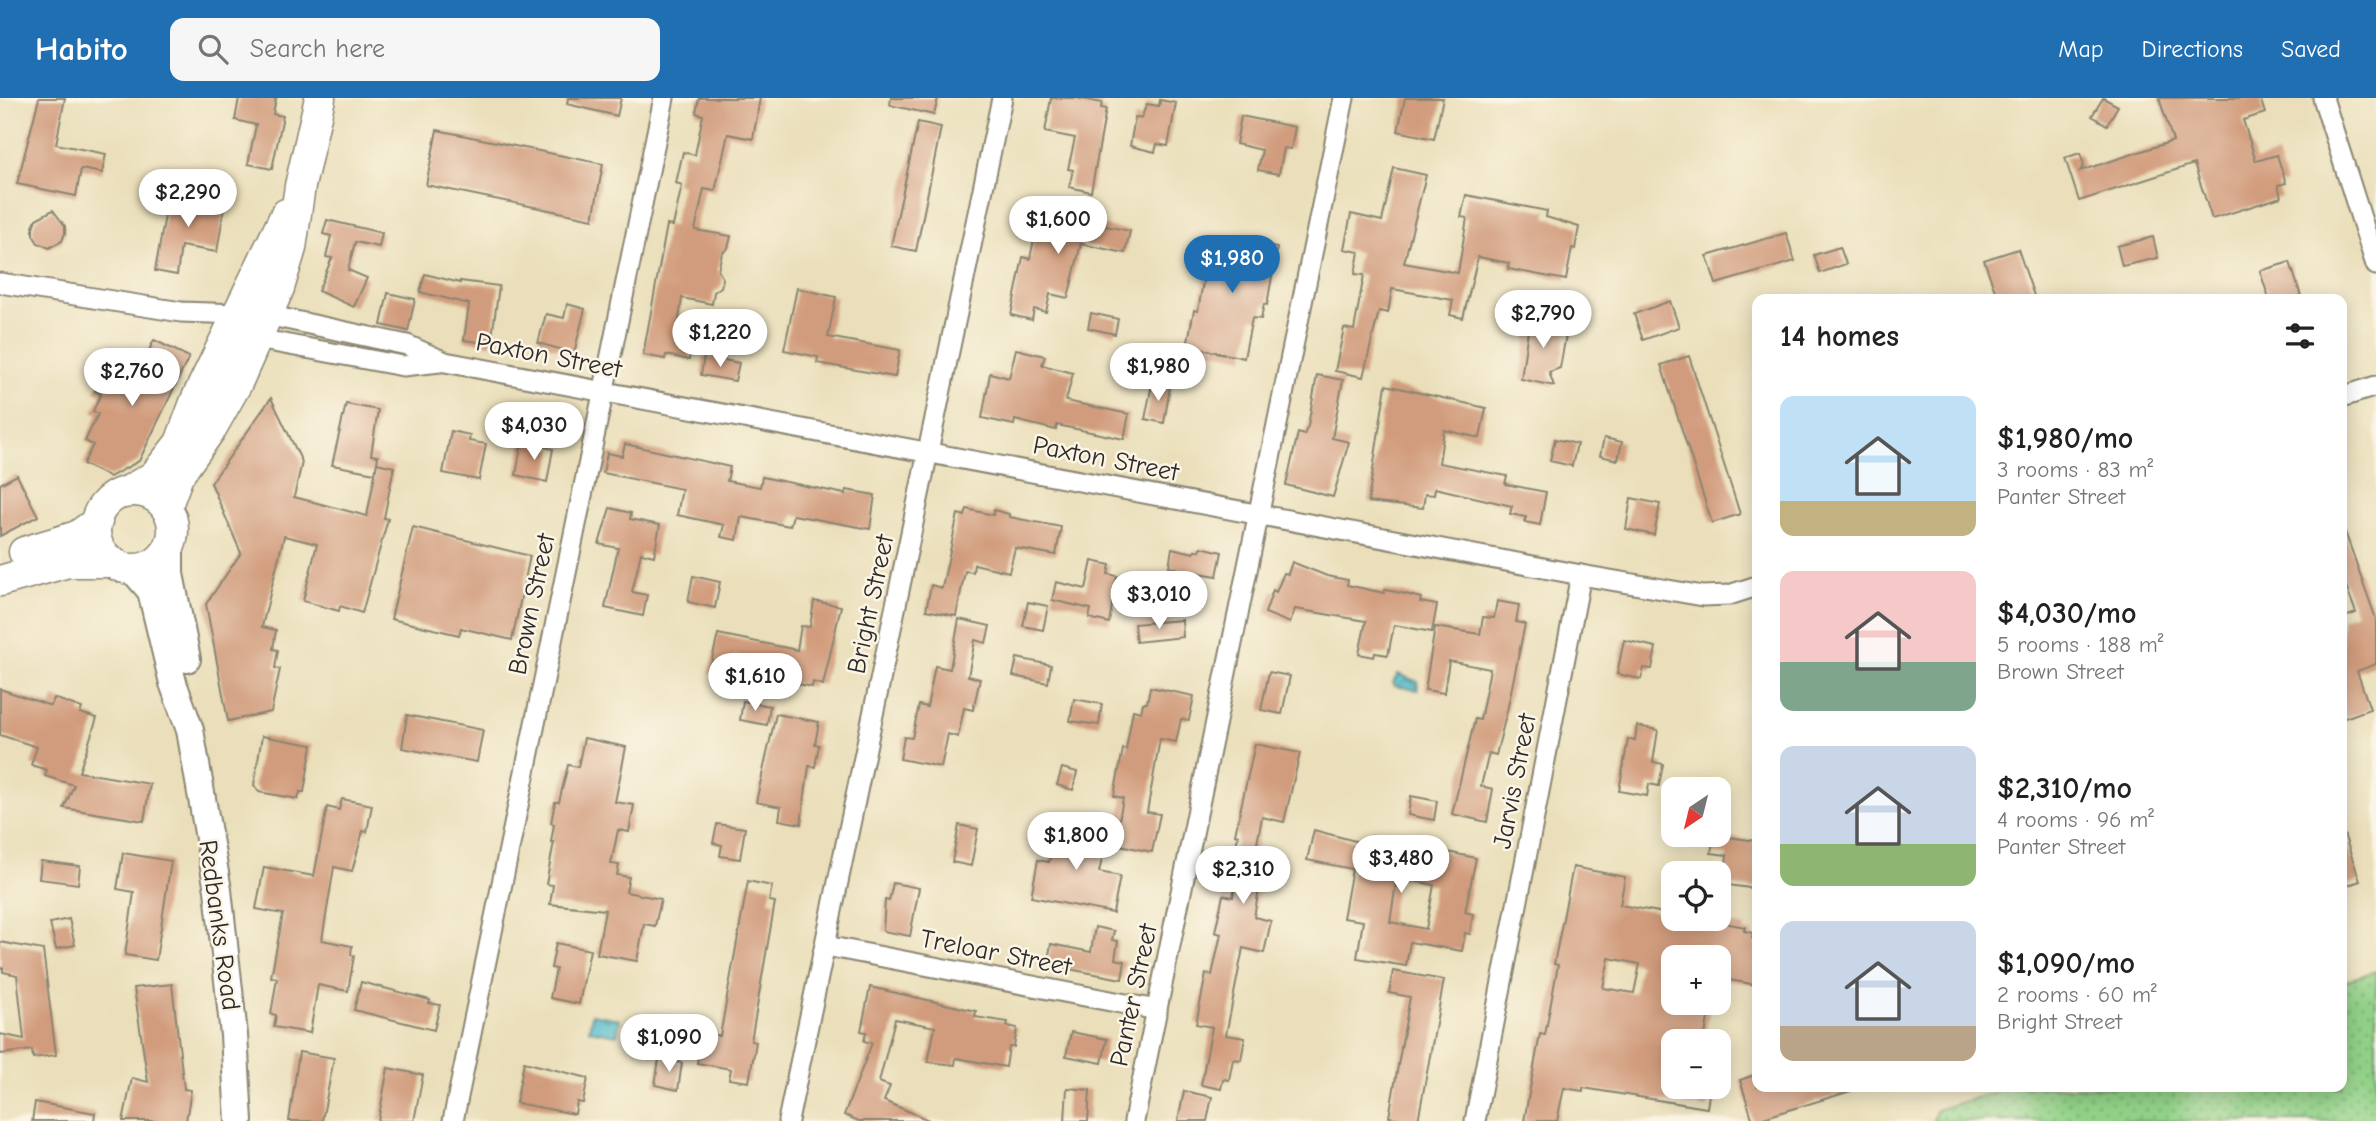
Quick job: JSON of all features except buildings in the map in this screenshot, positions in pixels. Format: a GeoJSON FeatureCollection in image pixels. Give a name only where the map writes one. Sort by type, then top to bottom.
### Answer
{"type":"FeatureCollection","features":[{"type":"Feature","properties":{"kind":"main road"},"geometry":{"type":"LineString","coordinates":[[166,508],[178,476],[211,429],[254,323],[291,248],[300,186],[320,98]]}},
{"type":"Feature","properties":{"kind":"main road"},"geometry":{"type":"LineString","coordinates":[[122,566],[98,545],[97,522],[106,503],[154,476],[180,443],[207,407],[246,329],[256,319],[226,342],[196,400],[180,443]]}},
{"type":"Feature","properties":{"kind":"main road"},"geometry":{"type":"LineString","coordinates":[[5,572],[68,562],[145,568],[158,561],[170,545],[173,526],[166,508],[143,493],[125,493]]}},
{"type":"Feature","properties":{"kind":"main road"},"geometry":{"type":"LineString","coordinates":[[5,572],[60,542],[77,536],[97,522]]}},
{"type":"Feature","properties":{"kind":"main road","name":"Redbanks Road"},"geometry":{"type":"LineString","coordinates":[[170,545],[170,574],[191,680],[190,730]]}},
{"type":"Feature","properties":{"kind":"main road","name":"Redbanks Road"},"geometry":{"type":"LineString","coordinates":[[122,566],[151,591],[173,683],[190,730],[218,890],[234,1035],[239,1121]]}},
{"type":"Feature","properties":{"kind":"street","name":"Brown Street"},"geometry":{"type":"LineString","coordinates":[[453,1121],[601,392],[664,98]]}},
{"type":"Feature","properties":{"kind":"street","name":"Bright Street"},"geometry":{"type":"LineString","coordinates":[[788,1121],[1002,98]]}},
{"type":"Feature","properties":{"kind":"street","name":"Panter Street"},"geometry":{"type":"LineString","coordinates":[[1134,1121],[1344,98]]}},
{"type":"Feature","properties":{"kind":"street"},"geometry":{"type":"LineString","coordinates":[[2323,98],[2376,264]]}},
{"type":"Feature","properties":{"kind":"street","name":"Paxton Street"},"geometry":{"type":"LineString","coordinates":[[0,283],[407,345],[445,362],[1581,575],[1703,596],[1730,595],[1752,588]]}},
{"type":"Feature","properties":{"kind":"street","name":"Paxton Street"},"geometry":{"type":"LineString","coordinates":[[181,312],[209,326],[226,342]]}},
{"type":"Feature","properties":{"kind":"street"},"geometry":{"type":"LineString","coordinates":[[2347,395],[2376,386]]}},
{"type":"Feature","properties":{"kind":"street","name":"Jarvis Street"},"geometry":{"type":"LineString","coordinates":[[1475,1121],[1581,575]]}},
{"type":"Feature","properties":{"kind":"street","name":"Treloar Street"},"geometry":{"type":"LineString","coordinates":[[826,946],[1157,1010]]}},
{"type":"Feature","properties":{"kind":"green space"},"geometry":{"type":"Polygon","coordinates":[[[2376,971],[2376,1121],[1933,1121],[1936,1110],[1995,1092],[2347,1092],[2347,980],[2376,971]]]}},
{"type":"Feature","properties":{"kind":"water"},"geometry":{"type":"Polygon","coordinates":[[[1398,674],[1418,682],[1418,690],[1395,686],[1393,683],[1398,674]]]}},
{"type":"Feature","properties":{"kind":"water"},"geometry":{"type":"Polygon","coordinates":[[[592,1014],[620,1019],[617,1035],[589,1030],[592,1014]]]}}]}
